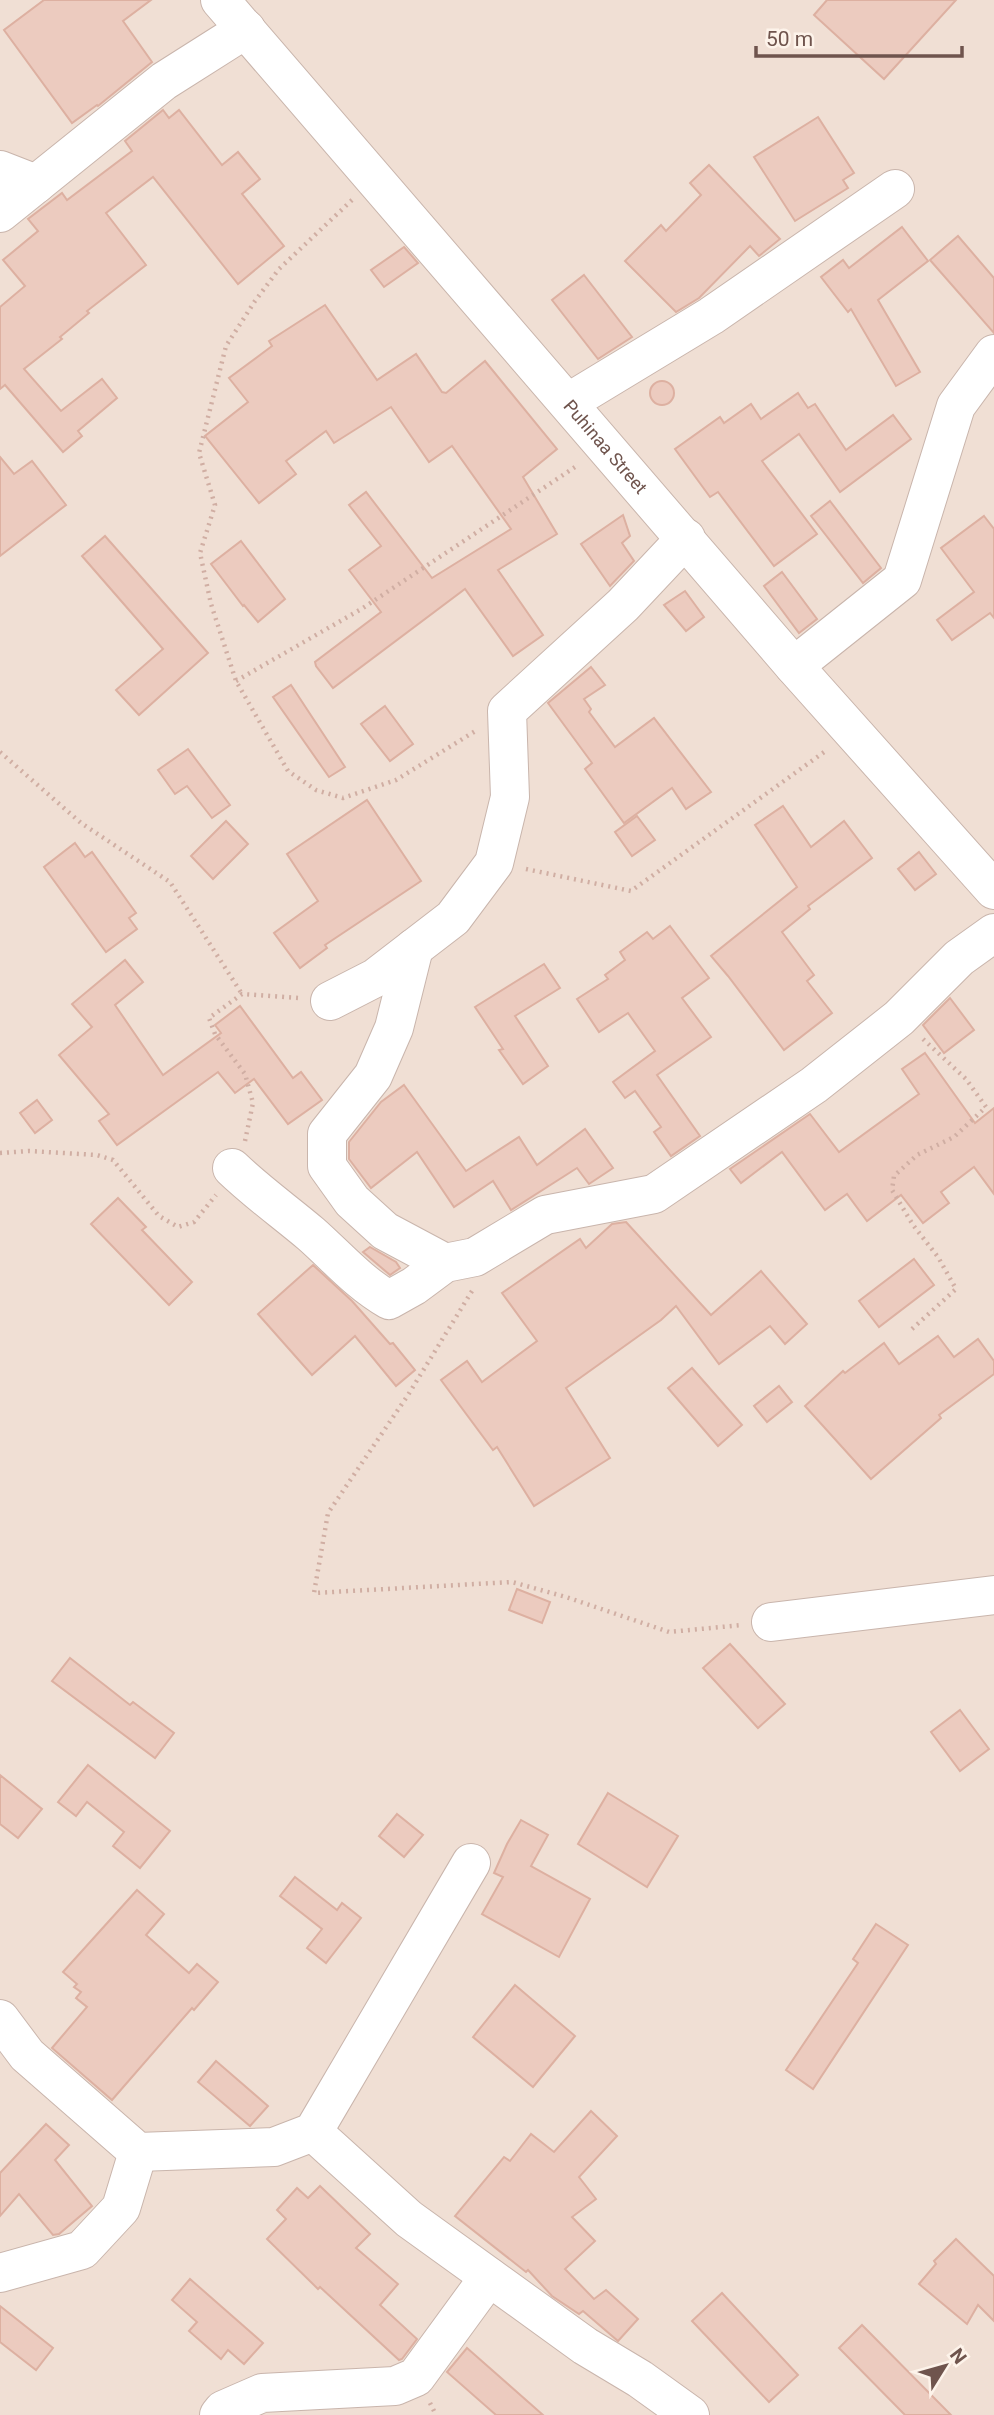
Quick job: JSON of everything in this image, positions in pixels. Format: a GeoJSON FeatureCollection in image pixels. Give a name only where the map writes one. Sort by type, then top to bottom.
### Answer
{"type":"FeatureCollection","features":[{"type":"Feature","properties":{"kind":"street","name":"Puhinaa Street"},"geometry":{"type":"LineString","coordinates":[[220,0],[794,666],[994,890]]}},
{"type":"Feature","properties":{"kind":"street"},"geometry":{"type":"LineString","coordinates":[[0,213],[164,81],[246,29]]}},
{"type":"Feature","properties":{"kind":"street"},"geometry":{"type":"LineString","coordinates":[[0,170],[36,184]]}},
{"type":"Feature","properties":{"kind":"street"},"geometry":{"type":"LineString","coordinates":[[569,402],[711,316],[895,189]]}},
{"type":"Feature","properties":{"kind":"street"},"geometry":{"type":"LineString","coordinates":[[794,666],[902,580],[957,406],[994,354]]}},
{"type":"Feature","properties":{"kind":"street"},"geometry":{"type":"LineString","coordinates":[[330,1000],[375,978],[453,918],[494,863],[510,797],[507,711],[623,605],[686,538]]}},
{"type":"Feature","properties":{"kind":"street"},"geometry":{"type":"LineString","coordinates":[[232,1168],[372,1290],[389,1300],[414,1286],[445,1263],[475,1257],[545,1215],[654,1194],[814,1085],[899,1018],[959,958],[994,933]]}},
{"type":"Feature","properties":{"kind":"street"},"geometry":{"type":"LineString","coordinates":[[414,948],[394,1028],[373,1076],[327,1134],[327,1166],[352,1201],[385,1231],[445,1263]]}},
{"type":"Feature","properties":{"kind":"street"},"geometry":{"type":"LineString","coordinates":[[771,1622],[994,1595]]}},
{"type":"Feature","properties":{"kind":"street"},"geometry":{"type":"LineString","coordinates":[[0,2019],[27,2055],[138,2152],[274,2147],[313,2132],[471,1863]]}},
{"type":"Feature","properties":{"kind":"street"},"geometry":{"type":"LineString","coordinates":[[313,2132],[408,2219],[585,2346],[640,2379],[690,2415]]}},
{"type":"Feature","properties":{"kind":"street"},"geometry":{"type":"LineString","coordinates":[[0,2273],[82,2250],[121,2208],[138,2152]]}},
{"type":"Feature","properties":{"kind":"street"},"geometry":{"type":"LineString","coordinates":[[219,2415],[223,2410],[262,2393],[395,2386],[416,2377],[489,2277]]}},
{"type":"Feature","properties":{"kind":"path"},"geometry":{"type":"LineString","coordinates":[[375,178],[279,269],[226,346],[199,453],[215,505],[200,553],[211,604],[236,681],[288,771],[316,790],[343,798],[396,780],[507,711]]}},
{"type":"Feature","properties":{"kind":"path"},"geometry":{"type":"LineString","coordinates":[[236,681],[363,608],[605,447]]}},
{"type":"Feature","properties":{"kind":"path"},"geometry":{"type":"LineString","coordinates":[[494,863],[631,891],[854,731]]}},
{"type":"Feature","properties":{"kind":"path"},"geometry":{"type":"LineString","coordinates":[[0,752],[80,823],[170,882],[242,994]]}},
{"type":"Feature","properties":{"kind":"path"},"geometry":{"type":"LineString","coordinates":[[0,1153],[29,1151],[97,1155],[113,1160],[159,1216],[178,1227],[194,1222],[224,1185],[246,1139],[253,1104],[245,1074],[215,1034],[209,1018],[242,994],[330,1000]]}},
{"type":"Feature","properties":{"kind":"path"},"geometry":{"type":"LineString","coordinates":[[899,1018],[966,1079],[986,1107],[954,1137],[917,1156],[894,1176],[892,1190],[913,1226],[938,1257],[956,1289],[912,1329]]}},
{"type":"Feature","properties":{"kind":"path"},"geometry":{"type":"LineString","coordinates":[[477,1284],[408,1395],[328,1513],[314,1593],[512,1582],[669,1632],[771,1622]]}},
{"type":"Feature","properties":{"kind":"shaded area"},"geometry":{"type":"Polygon","coordinates":[[[0,0],[994,0],[994,2415],[0,2415],[0,0]]]}},
{"type":"Feature","properties":{"kind":"building"},"geometry":{"type":"Polygon","coordinates":[[[44,0],[151,0],[123,21],[152,62],[98,106],[72,123],[4,30],[44,0]]]}},
{"type":"Feature","properties":{"kind":"building"},"geometry":{"type":"Polygon","coordinates":[[[827,0],[956,0],[884,79],[814,15],[827,0]]]}},
{"type":"Feature","properties":{"kind":"building"},"geometry":{"type":"Polygon","coordinates":[[[163,110],[169,118],[179,110],[222,165],[238,152],[260,179],[242,194],[284,246],[238,284],[153,177],[106,213],[146,265],[87,311],[89,313],[60,337],[62,339],[24,369],[61,411],[102,379],[117,398],[78,431],[82,436],[63,452],[5,385],[0,389],[0,307],[25,286],[3,260],[38,231],[28,219],[62,193],[67,200],[132,151],[125,141],[163,110]]]}},
{"type":"Feature","properties":{"kind":"building"},"geometry":{"type":"Polygon","coordinates":[[[818,117],[854,173],[843,180],[848,188],[795,221],[754,157],[818,117]]]}},
{"type":"Feature","properties":{"kind":"building"},"geometry":{"type":"Polygon","coordinates":[[[709,165],[780,239],[759,256],[750,246],[699,298],[676,312],[625,261],[661,225],[666,231],[701,195],[690,183],[709,165]]]}},
{"type":"Feature","properties":{"kind":"building"},"geometry":{"type":"Polygon","coordinates":[[[902,227],[928,261],[878,300],[920,372],[896,386],[851,309],[848,312],[821,277],[843,260],[849,268],[902,227]]]}},
{"type":"Feature","properties":{"kind":"building"},"geometry":{"type":"Polygon","coordinates":[[[958,236],[994,278],[994,333],[930,260],[958,236]]]}},
{"type":"Feature","properties":{"kind":"building"},"geometry":{"type":"Polygon","coordinates":[[[404,247],[418,263],[384,287],[371,270],[404,247]]]}},
{"type":"Feature","properties":{"kind":"building"},"geometry":{"type":"Polygon","coordinates":[[[584,275],[632,337],[598,359],[552,300],[584,275]]]}},
{"type":"Feature","properties":{"kind":"building"},"geometry":{"type":"Polygon","coordinates":[[[325,305],[377,380],[416,354],[442,392],[446,393],[485,361],[557,449],[523,477],[557,534],[498,570],[543,635],[513,656],[465,589],[333,688],[316,666],[315,662],[381,612],[349,570],[381,546],[349,505],[366,492],[432,578],[511,529],[452,446],[429,462],[391,407],[334,443],[326,431],[286,461],[296,474],[259,503],[205,436],[248,402],[229,378],[272,346],[269,341],[325,305]]]}},
{"type":"Feature","properties":{"kind":"building"},"geometry":{"type":"Polygon","coordinates":[[[662,381],[673,388],[674,393],[667,404],[662,405],[651,398],[650,393],[657,382],[662,381]]]}},
{"type":"Feature","properties":{"kind":"building"},"geometry":{"type":"Polygon","coordinates":[[[798,393],[808,408],[815,404],[846,450],[893,415],[911,439],[840,492],[799,434],[762,461],[817,534],[774,566],[718,492],[710,497],[675,449],[720,417],[724,423],[751,404],[761,419],[798,393]]]}},
{"type":"Feature","properties":{"kind":"building"},"geometry":{"type":"Polygon","coordinates":[[[0,457],[14,474],[32,461],[66,505],[0,556],[0,457]]]}},
{"type":"Feature","properties":{"kind":"building"},"geometry":{"type":"Polygon","coordinates":[[[830,501],[881,568],[863,583],[811,516],[830,501]]]}},
{"type":"Feature","properties":{"kind":"building"},"geometry":{"type":"Polygon","coordinates":[[[623,515],[630,536],[622,543],[634,561],[610,586],[581,544],[623,515]]]}},
{"type":"Feature","properties":{"kind":"building"},"geometry":{"type":"Polygon","coordinates":[[[984,516],[994,529],[994,618],[990,613],[952,640],[937,620],[974,592],[941,548],[984,516]]]}},
{"type":"Feature","properties":{"kind":"building"},"geometry":{"type":"Polygon","coordinates":[[[105,536],[208,653],[139,715],[116,690],[163,649],[82,556],[105,536]]]}},
{"type":"Feature","properties":{"kind":"building"},"geometry":{"type":"Polygon","coordinates":[[[241,541],[285,599],[258,622],[211,564],[241,541]]]}},
{"type":"Feature","properties":{"kind":"building"},"geometry":{"type":"Polygon","coordinates":[[[782,572],[817,619],[799,633],[764,586],[782,572]]]}},
{"type":"Feature","properties":{"kind":"building"},"geometry":{"type":"Polygon","coordinates":[[[685,591],[704,617],[686,631],[664,605],[685,591]]]}},
{"type":"Feature","properties":{"kind":"building"},"geometry":{"type":"Polygon","coordinates":[[[591,667],[605,685],[584,699],[591,709],[589,712],[615,747],[654,718],[711,792],[686,809],[672,788],[624,823],[585,769],[592,763],[548,703],[591,667]]]}},
{"type":"Feature","properties":{"kind":"building"},"geometry":{"type":"Polygon","coordinates":[[[291,685],[345,767],[329,777],[273,697],[291,685]]]}},
{"type":"Feature","properties":{"kind":"building"},"geometry":{"type":"Polygon","coordinates":[[[385,706],[413,744],[390,761],[361,724],[385,706]]]}},
{"type":"Feature","properties":{"kind":"building"},"geometry":{"type":"Polygon","coordinates":[[[188,749],[230,805],[212,818],[187,786],[175,794],[158,770],[188,749]]]}},
{"type":"Feature","properties":{"kind":"building"},"geometry":{"type":"Polygon","coordinates":[[[367,800],[421,881],[325,945],[327,948],[300,968],[274,933],[318,901],[287,854],[367,800]]]}},
{"type":"Feature","properties":{"kind":"building"},"geometry":{"type":"Polygon","coordinates":[[[783,806],[811,847],[844,821],[872,858],[808,906],[810,909],[782,932],[814,975],[807,981],[832,1013],[784,1050],[711,956],[797,887],[755,825],[783,806]]]}},
{"type":"Feature","properties":{"kind":"building"},"geometry":{"type":"Polygon","coordinates":[[[637,816],[655,840],[632,856],[615,832],[637,816]]]}},
{"type":"Feature","properties":{"kind":"building"},"geometry":{"type":"Polygon","coordinates":[[[226,821],[248,844],[213,879],[191,856],[226,821]]]}},
{"type":"Feature","properties":{"kind":"building"},"geometry":{"type":"Polygon","coordinates":[[[75,843],[85,857],[92,852],[136,913],[129,918],[137,929],[106,952],[44,867],[75,843]]]}},
{"type":"Feature","properties":{"kind":"building"},"geometry":{"type":"Polygon","coordinates":[[[919,852],[936,874],[915,890],[898,869],[919,852]]]}},
{"type":"Feature","properties":{"kind":"building"},"geometry":{"type":"Polygon","coordinates":[[[670,926],[709,978],[682,998],[711,1037],[657,1075],[700,1136],[671,1156],[654,1132],[661,1127],[635,1091],[625,1098],[613,1082],[655,1051],[628,1013],[599,1032],[577,999],[608,979],[605,975],[625,960],[620,952],[647,932],[653,939],[670,926]]]}},
{"type":"Feature","properties":{"kind":"building"},"geometry":{"type":"Polygon","coordinates":[[[125,960],[143,982],[115,1005],[163,1075],[221,1033],[215,1025],[240,1006],[293,1078],[301,1072],[322,1100],[288,1124],[254,1079],[235,1093],[218,1072],[117,1145],[99,1121],[109,1114],[59,1055],[92,1027],[72,1004],[125,960]]]}},
{"type":"Feature","properties":{"kind":"building"},"geometry":{"type":"Polygon","coordinates":[[[544,964],[560,988],[515,1016],[548,1066],[523,1084],[499,1050],[503,1049],[475,1007],[544,964]]]}},
{"type":"Feature","properties":{"kind":"building"},"geometry":{"type":"Polygon","coordinates":[[[950,998],[974,1030],[944,1053],[923,1025],[950,998]]]}},
{"type":"Feature","properties":{"kind":"building"},"geometry":{"type":"Polygon","coordinates":[[[925,1053],[975,1123],[994,1108],[994,1194],[974,1167],[941,1192],[949,1203],[923,1223],[901,1195],[867,1221],[847,1194],[825,1210],[782,1152],[741,1183],[730,1169],[810,1114],[839,1152],[919,1094],[902,1069],[925,1053]]]}},
{"type":"Feature","properties":{"kind":"building"},"geometry":{"type":"Polygon","coordinates":[[[404,1085],[466,1171],[519,1137],[537,1165],[585,1129],[613,1168],[589,1184],[577,1168],[511,1210],[493,1181],[454,1207],[417,1152],[371,1188],[349,1159],[349,1142],[381,1102],[404,1085]]]}},
{"type":"Feature","properties":{"kind":"building"},"geometry":{"type":"Polygon","coordinates":[[[37,1100],[52,1120],[35,1133],[20,1113],[37,1100]]]}},
{"type":"Feature","properties":{"kind":"building"},"geometry":{"type":"Polygon","coordinates":[[[118,1198],[146,1227],[142,1230],[192,1282],[169,1305],[91,1224],[118,1198]]]}},
{"type":"Feature","properties":{"kind":"building"},"geometry":{"type":"Polygon","coordinates":[[[626,1222],[711,1315],[761,1271],[807,1324],[785,1344],[770,1326],[719,1364],[676,1306],[661,1320],[566,1388],[610,1458],[534,1506],[497,1447],[493,1450],[441,1380],[467,1361],[482,1382],[537,1341],[502,1293],[580,1239],[586,1248],[612,1224],[626,1222]]]}},
{"type":"Feature","properties":{"kind":"building"},"geometry":{"type":"Polygon","coordinates":[[[370,1247],[396,1262],[400,1268],[390,1275],[363,1252],[370,1247]]]}},
{"type":"Feature","properties":{"kind":"building"},"geometry":{"type":"Polygon","coordinates":[[[914,1259],[934,1285],[879,1327],[859,1301],[914,1259]]]}},
{"type":"Feature","properties":{"kind":"building"},"geometry":{"type":"Polygon","coordinates":[[[313,1265],[352,1301],[390,1344],[393,1343],[415,1370],[396,1386],[355,1336],[312,1375],[258,1314],[313,1265]]]}},
{"type":"Feature","properties":{"kind":"building"},"geometry":{"type":"Polygon","coordinates":[[[938,1336],[954,1357],[978,1339],[994,1361],[994,1374],[939,1415],[941,1418],[871,1479],[805,1406],[843,1371],[845,1373],[884,1343],[899,1364],[938,1336]]]}},
{"type":"Feature","properties":{"kind":"building"},"geometry":{"type":"Polygon","coordinates":[[[692,1368],[742,1425],[718,1446],[668,1388],[692,1368]]]}},
{"type":"Feature","properties":{"kind":"building"},"geometry":{"type":"Polygon","coordinates":[[[779,1386],[792,1402],[767,1422],[754,1406],[779,1386]]]}},
{"type":"Feature","properties":{"kind":"building"},"geometry":{"type":"Polygon","coordinates":[[[517,1589],[550,1602],[542,1623],[509,1610],[517,1589]]]}},
{"type":"Feature","properties":{"kind":"building"},"geometry":{"type":"Polygon","coordinates":[[[730,1644],[785,1704],[758,1728],[703,1668],[730,1644]]]}},
{"type":"Feature","properties":{"kind":"building"},"geometry":{"type":"Polygon","coordinates":[[[70,1658],[130,1705],[133,1702],[174,1733],[155,1758],[52,1681],[70,1658]]]}},
{"type":"Feature","properties":{"kind":"building"},"geometry":{"type":"Polygon","coordinates":[[[960,1710],[989,1749],[960,1771],[931,1732],[960,1710]]]}},
{"type":"Feature","properties":{"kind":"building"},"geometry":{"type":"Polygon","coordinates":[[[88,1765],[170,1831],[140,1868],[113,1846],[124,1832],[87,1802],[76,1816],[58,1802],[88,1765]]]}},
{"type":"Feature","properties":{"kind":"building"},"geometry":{"type":"Polygon","coordinates":[[[0,1775],[42,1809],[18,1838],[0,1824],[0,1775]]]}},
{"type":"Feature","properties":{"kind":"building"},"geometry":{"type":"Polygon","coordinates":[[[608,1793],[678,1836],[647,1887],[578,1844],[608,1793]]]}},
{"type":"Feature","properties":{"kind":"building"},"geometry":{"type":"Polygon","coordinates":[[[397,1814],[423,1835],[404,1857],[379,1836],[397,1814]]]}},
{"type":"Feature","properties":{"kind":"building"},"geometry":{"type":"Polygon","coordinates":[[[521,1820],[548,1835],[531,1866],[590,1899],[559,1957],[482,1914],[503,1877],[494,1873],[521,1820]]]}},
{"type":"Feature","properties":{"kind":"building"},"geometry":{"type":"Polygon","coordinates":[[[295,1877],[337,1910],[342,1903],[361,1918],[326,1963],[307,1948],[322,1929],[280,1896],[295,1877]]]}},
{"type":"Feature","properties":{"kind":"building"},"geometry":{"type":"Polygon","coordinates":[[[137,1890],[164,1914],[146,1935],[189,1973],[197,1964],[218,1982],[112,2100],[52,2048],[87,2007],[76,1998],[81,1992],[74,1987],[77,1984],[63,1972],[137,1890]]]}},
{"type":"Feature","properties":{"kind":"building"},"geometry":{"type":"Polygon","coordinates":[[[876,1924],[908,1945],[813,2089],[786,2070],[858,1963],[853,1959],[876,1924]]]}},
{"type":"Feature","properties":{"kind":"building"},"geometry":{"type":"Polygon","coordinates":[[[515,1985],[575,2036],[533,2087],[473,2037],[515,1985]]]}},
{"type":"Feature","properties":{"kind":"building"},"geometry":{"type":"Polygon","coordinates":[[[216,2061],[268,2106],[250,2126],[198,2082],[216,2061]]]}},
{"type":"Feature","properties":{"kind":"building"},"geometry":{"type":"Polygon","coordinates":[[[591,2111],[617,2136],[579,2177],[596,2199],[572,2217],[595,2241],[565,2269],[594,2299],[606,2290],[638,2319],[618,2341],[583,2311],[579,2314],[552,2296],[528,2270],[526,2272],[455,2216],[504,2157],[510,2161],[531,2134],[554,2152],[591,2111]]]}},
{"type":"Feature","properties":{"kind":"building"},"geometry":{"type":"Polygon","coordinates":[[[46,2124],[69,2145],[55,2160],[92,2206],[59,2234],[53,2235],[19,2194],[0,2216],[0,2173],[46,2124]]]}},
{"type":"Feature","properties":{"kind":"building"},"geometry":{"type":"Polygon","coordinates":[[[320,2186],[370,2234],[356,2248],[398,2284],[380,2305],[417,2339],[402,2359],[399,2360],[320,2287],[318,2289],[267,2239],[286,2219],[277,2210],[297,2188],[308,2198],[320,2186]]]}},
{"type":"Feature","properties":{"kind":"building"},"geometry":{"type":"Polygon","coordinates":[[[956,2239],[994,2276],[994,2321],[978,2305],[967,2324],[919,2284],[936,2264],[934,2261],[956,2239]]]}},
{"type":"Feature","properties":{"kind":"building"},"geometry":{"type":"Polygon","coordinates":[[[190,2279],[263,2343],[244,2364],[228,2350],[221,2359],[189,2331],[197,2322],[172,2300],[190,2279]]]}},
{"type":"Feature","properties":{"kind":"building"},"geometry":{"type":"Polygon","coordinates":[[[722,2293],[798,2375],[769,2402],[692,2321],[722,2293]]]}},
{"type":"Feature","properties":{"kind":"building"},"geometry":{"type":"Polygon","coordinates":[[[0,2306],[53,2348],[36,2370],[0,2342],[0,2306]]]}},
{"type":"Feature","properties":{"kind":"building"},"geometry":{"type":"Polygon","coordinates":[[[862,2325],[951,2415],[905,2415],[839,2348],[862,2325]]]}},
{"type":"Feature","properties":{"kind":"building"},"geometry":{"type":"Polygon","coordinates":[[[467,2348],[543,2415],[496,2415],[447,2372],[467,2348]]]}}]}
